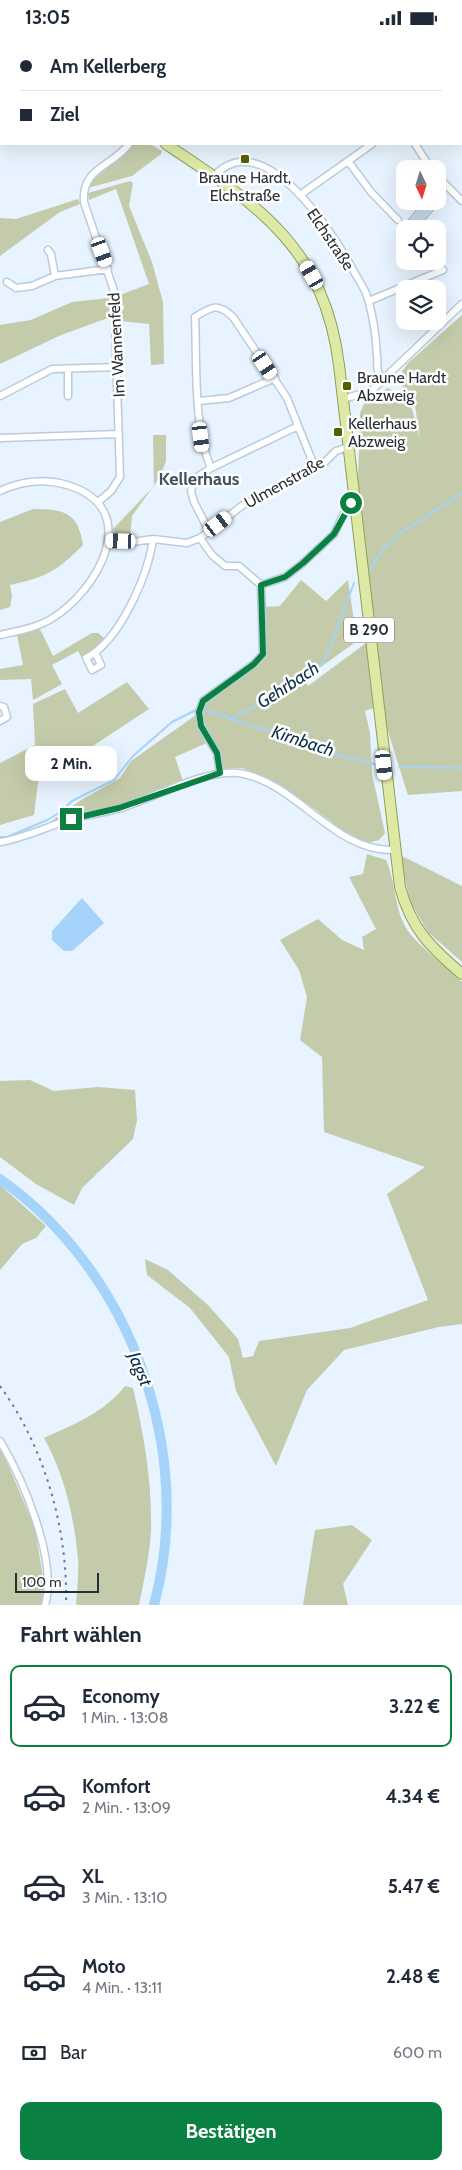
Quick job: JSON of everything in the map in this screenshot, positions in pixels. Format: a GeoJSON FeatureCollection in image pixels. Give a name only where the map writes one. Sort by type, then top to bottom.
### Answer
{"type":"FeatureCollection","features":[{"type":"Feature","properties":{"kind":"main road","name":"B 290"},"geometry":{"type":"LineString","coordinates":[[168,145],[245,197],[292,244],[312,275],[333,328],[343,399],[394,850],[401,891],[416,927],[433,949],[462,973]]}},
{"type":"Feature","properties":{"kind":"street","name":"Im Wannenfeld"},"geometry":{"type":"LineString","coordinates":[[98,502],[111,491],[120,477],[114,291],[84,202],[84,193],[96,169],[122,153],[128,145]]}},
{"type":"Feature","properties":{"kind":"street"},"geometry":{"type":"LineString","coordinates":[[300,195],[371,145]]}},
{"type":"Feature","properties":{"kind":"street"},"geometry":{"type":"LineString","coordinates":[[416,145],[425,160]]}},
{"type":"Feature","properties":{"kind":"street"},"geometry":{"type":"LineString","coordinates":[[348,161],[371,192],[398,220]]}},
{"type":"Feature","properties":{"kind":"street","name":"Elchstraße"},"geometry":{"type":"LineString","coordinates":[[214,176],[227,165],[241,163],[258,165],[276,173],[300,195],[340,247],[369,301],[379,375],[384,379]]}},
{"type":"Feature","properties":{"kind":"street"},"geometry":{"type":"LineString","coordinates":[[446,185],[462,201]]}},
{"type":"Feature","properties":{"kind":"street"},"geometry":{"type":"LineString","coordinates":[[48,250],[51,254],[56,276]]}},
{"type":"Feature","properties":{"kind":"street"},"geometry":{"type":"LineString","coordinates":[[6,283],[16,288],[32,286],[56,276],[108,269]]}},
{"type":"Feature","properties":{"kind":"street"},"geometry":{"type":"LineString","coordinates":[[369,301],[443,270]]}},
{"type":"Feature","properties":{"kind":"street"},"geometry":{"type":"LineString","coordinates":[[343,399],[366,393],[384,379],[462,304]]}},
{"type":"Feature","properties":{"kind":"street"},"geometry":{"type":"LineString","coordinates":[[211,468],[203,449],[195,317],[206,309],[216,307],[224,308],[233,317],[275,378],[287,398],[314,468]]}},
{"type":"Feature","properties":{"kind":"street"},"geometry":{"type":"LineString","coordinates":[[0,396],[52,369],[117,367]]}},
{"type":"Feature","properties":{"kind":"street"},"geometry":{"type":"LineString","coordinates":[[68,369],[68,396]]}},
{"type":"Feature","properties":{"kind":"street"},"geometry":{"type":"LineString","coordinates":[[199,401],[229,398],[275,378]]}},
{"type":"Feature","properties":{"kind":"street"},"geometry":{"type":"LineString","coordinates":[[209,531],[194,502],[191,491],[194,479],[211,468],[298,426]]}},
{"type":"Feature","properties":{"kind":"street"},"geometry":{"type":"LineString","coordinates":[[0,438],[119,434]]}},
{"type":"Feature","properties":{"kind":"street","name":"Ulmenstraße"},"geometry":{"type":"LineString","coordinates":[[109,541],[133,542],[153,539],[187,543],[200,538],[242,505],[324,463],[336,451],[348,447]]}},
{"type":"Feature","properties":{"kind":"street"},"geometry":{"type":"LineString","coordinates":[[0,491],[39,480],[53,481],[76,488],[98,502],[107,520],[109,541],[98,572],[81,594],[51,618],[30,628],[0,635]]}},
{"type":"Feature","properties":{"kind":"street"},"geometry":{"type":"LineString","coordinates":[[261,585],[285,577],[303,563],[334,534],[348,505],[354,503]]}},
{"type":"Feature","properties":{"kind":"street"},"geometry":{"type":"LineString","coordinates":[[200,538],[212,555],[225,566],[239,566],[261,585],[263,654],[254,664],[203,701],[199,712],[201,726],[217,753],[220,773]]}},
{"type":"Feature","properties":{"kind":"street"},"geometry":{"type":"LineString","coordinates":[[96,654],[112,635],[136,595],[143,580],[153,539]]}},
{"type":"Feature","properties":{"kind":"street"},"geometry":{"type":"LineString","coordinates":[[0,706],[4,707],[7,717],[0,721]]}},
{"type":"Feature","properties":{"kind":"street"},"geometry":{"type":"LineString","coordinates":[[0,842],[17,839],[71,819],[119,808],[220,773],[237,772],[255,777],[285,794],[348,838],[374,849],[394,850]]}},
{"type":"Feature","properties":{"kind":"street"},"geometry":{"type":"LineString","coordinates":[[0,1441],[21,1483],[41,1534],[48,1578],[46,1605]]}},
{"type":"Feature","properties":{"kind":"green space"},"geometry":{"type":"Polygon","coordinates":[[[133,145],[152,145],[162,151],[161,154],[132,176],[88,188],[96,175],[133,145]]]}},
{"type":"Feature","properties":{"kind":"green space"},"geometry":{"type":"Polygon","coordinates":[[[130,181],[133,183],[129,206],[152,262],[163,302],[164,364],[151,365],[149,324],[120,321],[120,310],[124,309],[124,305],[120,305],[120,295],[149,284],[116,189],[89,200],[88,193],[130,181]]]}},
{"type":"Feature","properties":{"kind":"green space"},"geometry":{"type":"Polygon","coordinates":[[[78,199],[80,204],[60,212],[0,256],[0,218],[16,219],[78,199]]]}},
{"type":"Feature","properties":{"kind":"green space"},"geometry":{"type":"Polygon","coordinates":[[[109,298],[110,319],[105,319],[61,335],[0,364],[0,325],[31,320],[72,302],[109,298]]]}},
{"type":"Feature","properties":{"kind":"green space"},"geometry":{"type":"Polygon","coordinates":[[[462,315],[462,791],[408,795],[385,722],[358,483],[360,413],[364,404],[388,388],[396,393],[398,401],[409,398],[420,439],[414,399],[397,379],[408,363],[462,315]]]}},
{"type":"Feature","properties":{"kind":"green space"},"geometry":{"type":"Polygon","coordinates":[[[153,435],[166,435],[166,461],[160,477],[154,485],[153,435]]]}},
{"type":"Feature","properties":{"kind":"green space"},"geometry":{"type":"Polygon","coordinates":[[[152,488],[132,516],[130,537],[117,537],[113,529],[152,488]]]}},
{"type":"Feature","properties":{"kind":"green space"},"geometry":{"type":"Polygon","coordinates":[[[33,509],[53,510],[68,515],[77,525],[83,545],[51,572],[10,585],[12,596],[10,607],[0,610],[0,522],[33,509]]]}},
{"type":"Feature","properties":{"kind":"green space"},"geometry":{"type":"Polygon","coordinates":[[[301,580],[326,601],[348,580],[357,641],[304,679],[308,686],[366,643],[374,708],[365,711],[370,733],[372,774],[385,833],[379,840],[367,843],[341,829],[312,807],[262,776],[242,768],[224,769],[218,749],[204,724],[203,706],[209,699],[266,653],[264,607],[280,606],[301,580]]]}},
{"type":"Feature","properties":{"kind":"green space"},"geometry":{"type":"Polygon","coordinates":[[[39,627],[53,656],[92,633],[98,633],[104,638],[94,652],[82,658],[78,651],[52,665],[62,684],[33,700],[31,679],[0,680],[0,669],[23,665],[17,635],[39,627]]]}},
{"type":"Feature","properties":{"kind":"green space"},"geometry":{"type":"Polygon","coordinates":[[[127,682],[149,709],[38,782],[34,815],[0,825],[0,763],[35,745],[33,704],[65,689],[78,713],[127,682]]]}},
{"type":"Feature","properties":{"kind":"green space"},"geometry":{"type":"Polygon","coordinates":[[[196,715],[198,726],[209,742],[175,757],[183,781],[121,805],[74,815],[49,823],[81,800],[120,778],[131,761],[196,715]]]}},
{"type":"Feature","properties":{"kind":"green space"},"geometry":{"type":"Polygon","coordinates":[[[367,854],[386,860],[392,877],[400,914],[408,931],[462,982],[462,1324],[439,1327],[344,1350],[307,1390],[276,1466],[236,1391],[229,1357],[190,1308],[147,1275],[145,1259],[168,1270],[209,1306],[238,1339],[243,1358],[253,1356],[259,1341],[350,1328],[428,1300],[387,1194],[425,1167],[324,1132],[322,1057],[300,1040],[307,997],[299,970],[280,940],[318,919],[342,940],[364,950],[362,937],[376,929],[349,877],[363,874],[367,854]]]}},
{"type":"Feature","properties":{"kind":"green space"},"geometry":{"type":"Polygon","coordinates":[[[400,855],[462,886],[462,962],[429,933],[410,902],[400,855]]]}},
{"type":"Feature","properties":{"kind":"green space"},"geometry":{"type":"Polygon","coordinates":[[[30,1080],[54,1091],[98,1087],[135,1090],[137,1120],[133,1139],[82,1188],[74,1205],[36,1184],[0,1157],[0,1081],[30,1080]]]}},
{"type":"Feature","properties":{"kind":"green space"},"geometry":{"type":"Polygon","coordinates":[[[0,1185],[46,1226],[36,1238],[22,1244],[0,1270],[0,1185]]]}},
{"type":"Feature","properties":{"kind":"green space"},"geometry":{"type":"Polygon","coordinates":[[[125,1386],[133,1388],[141,1423],[149,1476],[151,1529],[147,1567],[139,1605],[76,1605],[78,1564],[73,1521],[62,1478],[44,1438],[77,1423],[98,1410],[125,1386]]]}},
{"type":"Feature","properties":{"kind":"green space"},"geometry":{"type":"Polygon","coordinates":[[[0,1446],[35,1528],[45,1590],[41,1605],[0,1605],[0,1446]]]}},
{"type":"Feature","properties":{"kind":"green space"},"geometry":{"type":"Polygon","coordinates":[[[352,1525],[372,1540],[343,1584],[348,1605],[303,1605],[315,1530],[352,1525]]]}},
{"type":"Feature","properties":{"kind":"water"},"geometry":{"type":"Polygon","coordinates":[[[82,898],[104,923],[72,951],[64,951],[52,940],[52,931],[82,898]]]}},
{"type":"Feature","properties":{"kind":"building"},"geometry":{"type":"Polygon","coordinates":[[[416,210],[434,210],[425,220],[408,220],[416,210]]]}},
{"type":"Feature","properties":{"kind":"waterway","name":"Gehrbach"},"geometry":{"type":"LineString","coordinates":[[370,570],[384,548],[402,532],[462,493]]}},
{"type":"Feature","properties":{"kind":"waterway","name":"Gehrbach"},"geometry":{"type":"LineString","coordinates":[[230,719],[254,707],[324,662],[354,583]]}},
{"type":"Feature","properties":{"kind":"waterway","name":"Kirnbach"},"geometry":{"type":"LineString","coordinates":[[203,709],[349,758],[374,764]]}},
{"type":"Feature","properties":{"kind":"waterway","name":"Kirnbach"},"geometry":{"type":"LineString","coordinates":[[0,837],[7,837],[47,820],[61,812],[72,801],[114,780],[133,756],[172,722],[196,710]]}},
{"type":"Feature","properties":{"kind":"waterway","name":"Kirnbach"},"geometry":{"type":"LineString","coordinates":[[399,767],[462,768]]}},
{"type":"Feature","properties":{"kind":"waterway","name":"Jagst"},"geometry":{"type":"LineString","coordinates":[[0,1179],[46,1217],[85,1263],[117,1314],[142,1369],[158,1427],[166,1486],[165,1546],[154,1605]]}},
{"type":"Feature","properties":{"kind":"railway"},"geometry":{"type":"LineString","coordinates":[[0,1386],[30,1436],[51,1490],[63,1547],[66,1605]]}},
{"type":"Feature","properties":{"kind":"place","name":"Braune Hardt, Elchstraße"},"geometry":{"type":"Point","coordinates":[245,159]}},
{"type":"Feature","properties":{"kind":"place","name":"Braune Hardt Abzweig"},"geometry":{"type":"Point","coordinates":[347,386]}},
{"type":"Feature","properties":{"kind":"place","name":"Kellerhaus Abzweig"},"geometry":{"type":"Point","coordinates":[338,432]}},
{"type":"Feature","properties":{"kind":"district","name":"Kellerhaus"},"geometry":{"type":"Point","coordinates":[199,479]}},
{"type":"Feature","properties":{"kind":"route"},"geometry":{"type":"LineString","coordinates":[[71,819],[119,808],[220,773],[217,753],[201,726],[199,712],[203,701],[254,664],[263,654],[261,585],[285,577],[303,563],[334,534],[348,505],[351,503]]}}]}
